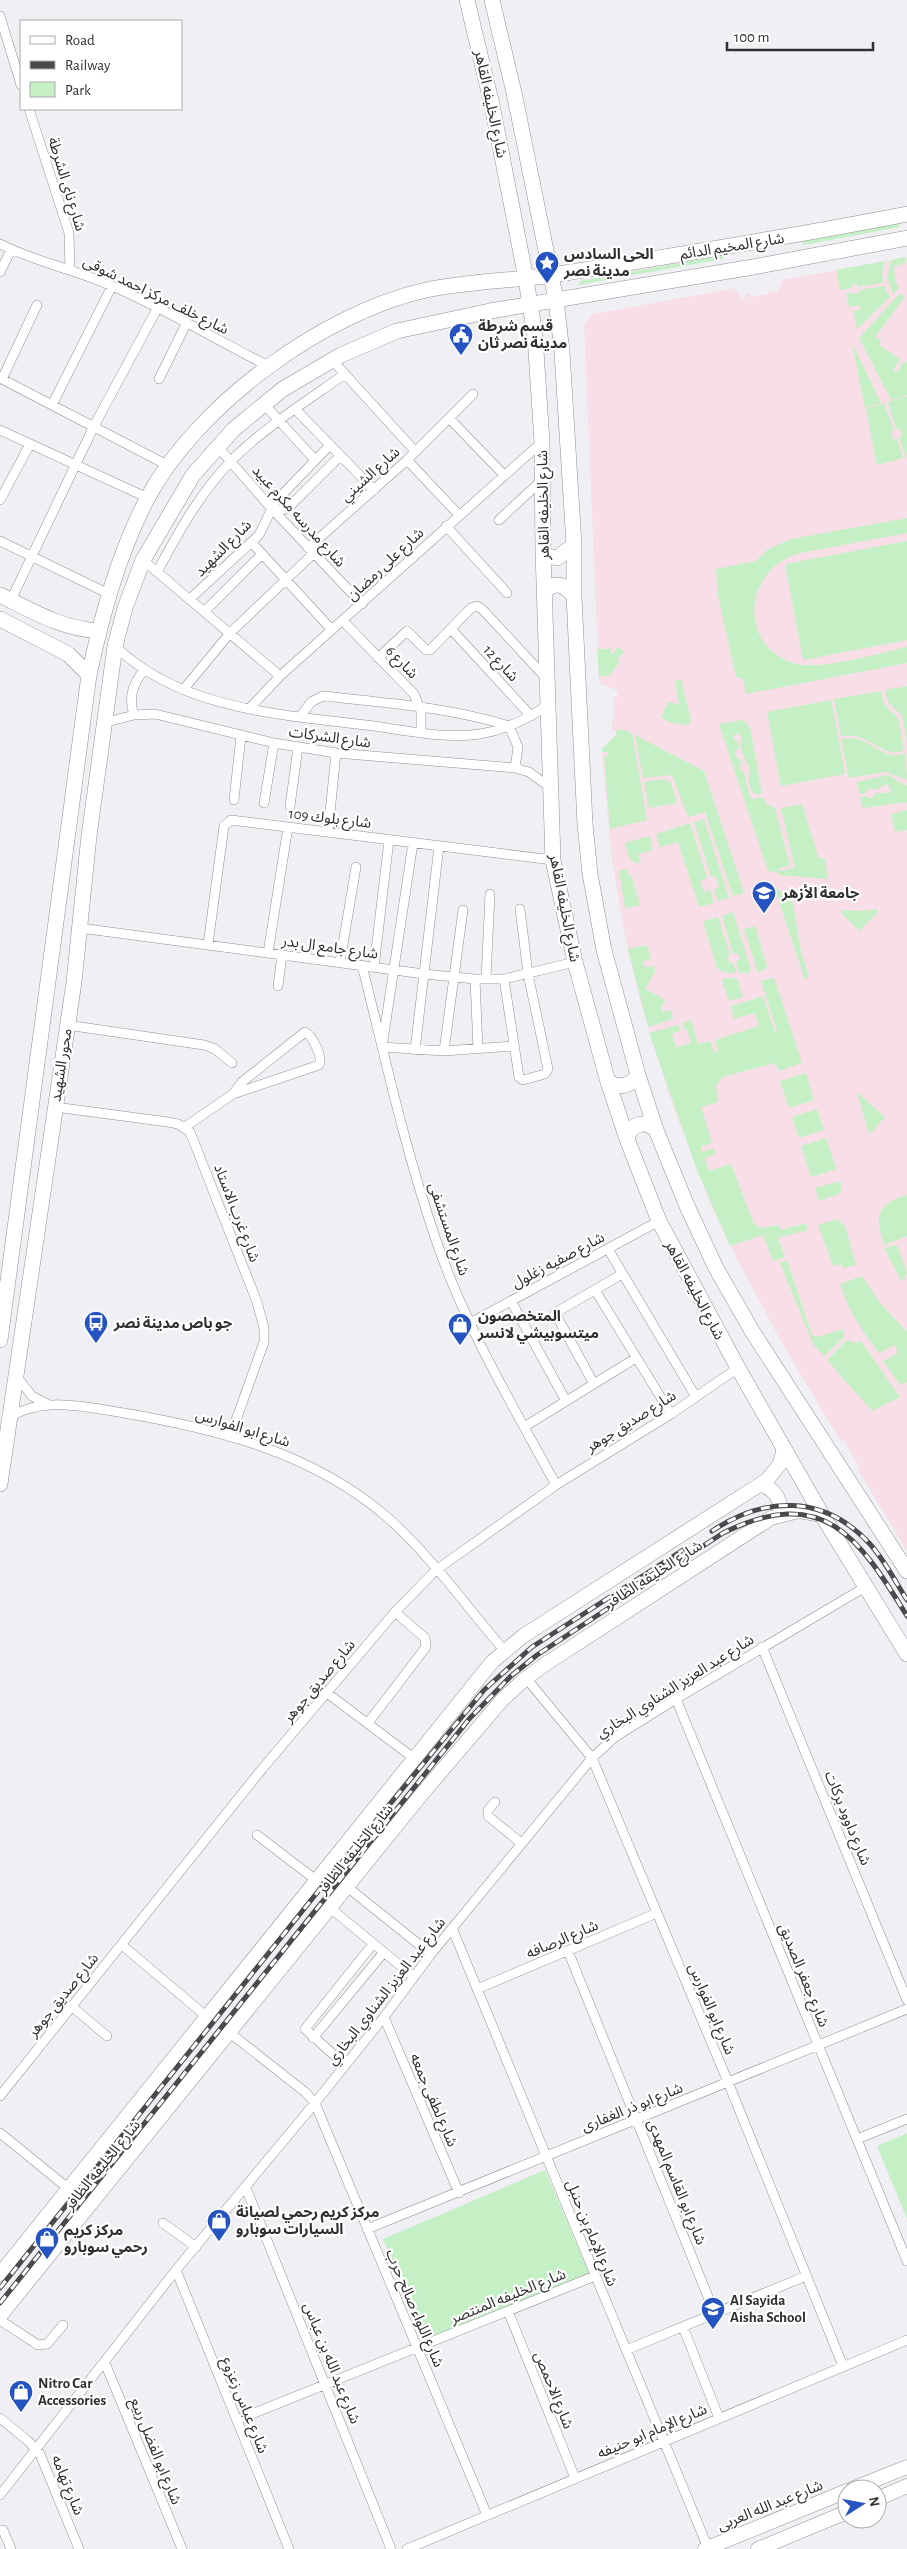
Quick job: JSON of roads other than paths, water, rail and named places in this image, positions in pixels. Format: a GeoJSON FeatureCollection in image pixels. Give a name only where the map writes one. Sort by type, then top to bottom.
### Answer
{"type":"FeatureCollection","features":[{"type":"Feature","properties":{"kind":"main road","name":"شارع الخليفه القاهر"},"geometry":{"type":"LineString","coordinates":[[467,0],[492,105],[531,304],[538,365],[542,442],[544,592],[553,860],[575,962],[608,1082],[627,1139],[659,1221],[738,1368],[822,1515],[907,1654]]}},
{"type":"Feature","properties":{"kind":"main road","name":"شارع الخليفه القاهر"},"geometry":{"type":"LineString","coordinates":[[492,0],[515,96],[556,300],[562,352],[574,545],[574,596],[586,824],[590,874],[604,950],[638,1075],[656,1130],[687,1206],[716,1268],[752,1331],[907,1571]]}},
{"type":"Feature","properties":{"kind":"main road","name":"شارع المخيم الدائم"},"geometry":{"type":"LineString","coordinates":[[220,408],[270,367],[313,336],[380,305],[428,290],[551,276],[796,235],[907,214]]}},
{"type":"Feature","properties":{"kind":"main road"},"geometry":{"type":"LineString","coordinates":[[796,235],[799,258]]}},
{"type":"Feature","properties":{"kind":"main road","name":"شارع المخيم الدائم"},"geometry":{"type":"LineString","coordinates":[[263,404],[296,381],[332,360],[397,331],[504,308],[907,238]]}},
{"type":"Feature","properties":{"kind":"main road"},"geometry":{"type":"LineString","coordinates":[[499,281],[504,308]]}},
{"type":"Feature","properties":{"kind":"main road","name":"محور الشهيد"},"geometry":{"type":"LineString","coordinates":[[0,1484],[74,982],[103,722],[115,646],[125,608],[143,560],[171,509],[193,475],[218,446],[234,429],[263,404]]}},
{"type":"Feature","properties":{"kind":"main road"},"geometry":{"type":"LineString","coordinates":[[220,408],[219,416],[222,424],[234,429]]}},
{"type":"Feature","properties":{"kind":"main road","name":"محور الشهيد"},"geometry":{"type":"LineString","coordinates":[[0,1340],[88,676],[98,630],[132,532],[148,498],[188,441],[220,408]]}},
{"type":"Feature","properties":{"kind":"main road"},"geometry":{"type":"LineString","coordinates":[[148,498],[162,499],[171,509]]}},
{"type":"Feature","properties":{"kind":"main road"},"geometry":{"type":"LineString","coordinates":[[543,551],[548,556],[557,558],[574,545]]}},
{"type":"Feature","properties":{"kind":"main road"},"geometry":{"type":"LineString","coordinates":[[544,592],[552,586],[559,585],[565,587],[574,596]]}},
{"type":"Feature","properties":{"kind":"main road"},"geometry":{"type":"LineString","coordinates":[[5,598],[70,627],[98,630]]}},
{"type":"Feature","properties":{"kind":"main road"},"geometry":{"type":"LineString","coordinates":[[28,633],[38,614]]}},
{"type":"Feature","properties":{"kind":"main road"},"geometry":{"type":"LineString","coordinates":[[0,619],[68,654],[88,676]]}},
{"type":"Feature","properties":{"kind":"main road"},"geometry":{"type":"LineString","coordinates":[[52,950],[65,954],[78,950]]}},
{"type":"Feature","properties":{"kind":"main road"},"geometry":{"type":"LineString","coordinates":[[49,974],[60,973],[74,982]]}},
{"type":"Feature","properties":{"kind":"main road"},"geometry":{"type":"LineString","coordinates":[[608,1082],[616,1086],[625,1086],[638,1075]]}},
{"type":"Feature","properties":{"kind":"main road"},"geometry":{"type":"LineString","coordinates":[[627,1139],[629,1131],[636,1125],[649,1124],[656,1130]]}},
{"type":"Feature","properties":{"kind":"street"},"geometry":{"type":"LineString","coordinates":[[0,16],[4,44],[20,83]]}},
{"type":"Feature","properties":{"kind":"street","name":"شارع ناى الشرطة"},"geometry":{"type":"LineString","coordinates":[[29,110],[69,233],[70,269]]}},
{"type":"Feature","properties":{"kind":"street","name":"شارع خلف مركز احمد شوقى"},"geometry":{"type":"LineString","coordinates":[[0,244],[11,250],[70,269],[112,286],[270,367]]}},
{"type":"Feature","properties":{"kind":"street"},"geometry":{"type":"LineString","coordinates":[[0,272],[11,250]]}},
{"type":"Feature","properties":{"kind":"street"},"geometry":{"type":"LineString","coordinates":[[52,405],[112,286]]}},
{"type":"Feature","properties":{"kind":"street"},"geometry":{"type":"LineString","coordinates":[[38,305],[1,379],[169,466]]}},
{"type":"Feature","properties":{"kind":"street"},"geometry":{"type":"LineString","coordinates":[[5,598],[32,558],[94,426],[158,309]]}},
{"type":"Feature","properties":{"kind":"street"},"geometry":{"type":"LineString","coordinates":[[159,379],[186,324]]}},
{"type":"Feature","properties":{"kind":"street"},"geometry":{"type":"LineString","coordinates":[[332,360],[415,452]]}},
{"type":"Feature","properties":{"kind":"street"},"geometry":{"type":"LineString","coordinates":[[157,572],[191,512],[231,461],[279,422],[345,374]]}},
{"type":"Feature","properties":{"kind":"street","name":"شارع الشيني"},"geometry":{"type":"LineString","coordinates":[[183,690],[230,633],[286,580],[311,550],[407,460],[473,394]]}},
{"type":"Feature","properties":{"kind":"street"},"geometry":{"type":"LineString","coordinates":[[263,404],[315,460]]}},
{"type":"Feature","properties":{"kind":"street"},"geometry":{"type":"LineString","coordinates":[[296,410],[374,490]]}},
{"type":"Feature","properties":{"kind":"street"},"geometry":{"type":"LineString","coordinates":[[449,418],[504,475]]}},
{"type":"Feature","properties":{"kind":"street"},"geometry":{"type":"LineString","coordinates":[[0,430],[148,498]]}},
{"type":"Feature","properties":{"kind":"street","name":"شارع على رمضان"},"geometry":{"type":"LineString","coordinates":[[250,708],[280,676],[542,442]]}},
{"type":"Feature","properties":{"kind":"street"},"geometry":{"type":"LineString","coordinates":[[0,500],[30,444]]}},
{"type":"Feature","properties":{"kind":"street","name":"شارع الشهيد"},"geometry":{"type":"LineString","coordinates":[[190,600],[252,543],[262,531],[275,502],[330,445]]}},
{"type":"Feature","properties":{"kind":"street","name":"شارع مدرسه مكرم عبيد"},"geometry":{"type":"LineString","coordinates":[[218,446],[272,509],[362,604]]}},
{"type":"Feature","properties":{"kind":"street"},"geometry":{"type":"LineString","coordinates":[[272,509],[282,510],[288,508],[340,456]]}},
{"type":"Feature","properties":{"kind":"street"},"geometry":{"type":"LineString","coordinates":[[407,460],[459,515]]}},
{"type":"Feature","properties":{"kind":"street"},"geometry":{"type":"LineString","coordinates":[[499,520],[542,480]]}},
{"type":"Feature","properties":{"kind":"street"},"geometry":{"type":"LineString","coordinates":[[446,526],[508,593]]}},
{"type":"Feature","properties":{"kind":"street"},"geometry":{"type":"LineString","coordinates":[[0,541],[109,594]]}},
{"type":"Feature","properties":{"kind":"street"},"geometry":{"type":"LineString","coordinates":[[252,543],[332,630]]}},
{"type":"Feature","properties":{"kind":"street"},"geometry":{"type":"LineString","coordinates":[[205,611],[262,554]]}},
{"type":"Feature","properties":{"kind":"street"},"geometry":{"type":"LineString","coordinates":[[143,560],[280,676]]}},
{"type":"Feature","properties":{"kind":"street"},"geometry":{"type":"LineString","coordinates":[[378,658],[405,631],[428,650],[471,608],[480,607],[548,681]]}},
{"type":"Feature","properties":{"kind":"street","name":"شارع 6"},"geometry":{"type":"LineString","coordinates":[[343,620],[414,694],[420,706]]}},
{"type":"Feature","properties":{"kind":"street","name":"شارع 12"},"geometry":{"type":"LineString","coordinates":[[451,629],[531,716]]}},
{"type":"Feature","properties":{"kind":"street","name":"شارع الشركات"},"geometry":{"type":"LineString","coordinates":[[115,646],[144,670],[183,690],[250,708],[300,717],[421,732],[473,735],[509,726],[531,716],[549,704]]}},
{"type":"Feature","properties":{"kind":"street"},"geometry":{"type":"LineString","coordinates":[[134,714],[131,702],[132,689],[144,670]]}},
{"type":"Feature","properties":{"kind":"street"},"geometry":{"type":"LineString","coordinates":[[300,717],[311,702],[323,696],[420,706],[472,714],[509,726],[518,747],[515,768]]}},
{"type":"Feature","properties":{"kind":"street"},"geometry":{"type":"LineString","coordinates":[[420,706],[421,732]]}},
{"type":"Feature","properties":{"kind":"street","name":"شارع الشركات"},"geometry":{"type":"LineString","coordinates":[[103,722],[134,714],[166,715],[241,736],[336,753],[515,768],[529,772],[552,790]]}},
{"type":"Feature","properties":{"kind":"street"},"geometry":{"type":"LineString","coordinates":[[234,800],[241,736]]}},
{"type":"Feature","properties":{"kind":"street"},"geometry":{"type":"LineString","coordinates":[[264,803],[274,743]]}},
{"type":"Feature","properties":{"kind":"street"},"geometry":{"type":"LineString","coordinates":[[290,806],[298,747]]}},
{"type":"Feature","properties":{"kind":"street"},"geometry":{"type":"LineString","coordinates":[[328,832],[336,753]]}},
{"type":"Feature","properties":{"kind":"street","name":"شارع بلوك 109"},"geometry":{"type":"LineString","coordinates":[[208,944],[226,823],[231,820],[553,860]]}},
{"type":"Feature","properties":{"kind":"street"},"geometry":{"type":"LineString","coordinates":[[268,953],[288,827]]}},
{"type":"Feature","properties":{"kind":"street"},"geometry":{"type":"LineString","coordinates":[[374,967],[389,840]]}},
{"type":"Feature","properties":{"kind":"street"},"geometry":{"type":"LineString","coordinates":[[413,843],[382,1047],[444,1051],[514,1046]]}},
{"type":"Feature","properties":{"kind":"street"},"geometry":{"type":"LineString","coordinates":[[415,1050],[439,846]]}},
{"type":"Feature","properties":{"kind":"street"},"geometry":{"type":"LineString","coordinates":[[340,962],[356,867]]}},
{"type":"Feature","properties":{"kind":"street"},"geometry":{"type":"LineString","coordinates":[[486,978],[490,894]]}},
{"type":"Feature","properties":{"kind":"street"},"geometry":{"type":"LineString","coordinates":[[504,978],[520,1078],[523,1080],[542,1076],[547,1072],[528,974],[520,909]]}},
{"type":"Feature","properties":{"kind":"street"},"geometry":{"type":"LineString","coordinates":[[444,1051],[463,910]]}},
{"type":"Feature","properties":{"kind":"street","name":"شارع جامع ال بدر"},"geometry":{"type":"LineString","coordinates":[[80,928],[424,974],[475,979],[504,978],[528,974],[575,962]]}},
{"type":"Feature","properties":{"kind":"street"},"geometry":{"type":"LineString","coordinates":[[278,986],[282,955]]}},
{"type":"Feature","properties":{"kind":"street","name":"شارع المستشفى"},"geometry":{"type":"LineString","coordinates":[[362,965],[409,1152],[436,1240],[470,1323],[556,1485]]}},
{"type":"Feature","properties":{"kind":"street"},"geometry":{"type":"LineString","coordinates":[[475,979],[478,1049]]}},
{"type":"Feature","properties":{"kind":"street"},"geometry":{"type":"LineString","coordinates":[[67,1025],[204,1046],[214,1049],[232,1063]]}},
{"type":"Feature","properties":{"kind":"street"},"geometry":{"type":"LineString","coordinates":[[55,1107],[168,1122],[185,1127],[233,1094],[319,1065],[320,1059],[310,1036],[305,1032],[301,1034],[242,1082],[233,1094]]}},
{"type":"Feature","properties":{"kind":"street","name":"شارع غرب الاستاد"},"geometry":{"type":"LineString","coordinates":[[185,1127],[190,1132],[197,1148],[257,1302],[264,1328],[260,1355],[230,1437]]}},
{"type":"Feature","properties":{"kind":"street","name":"شارع صفيه زغلول"},"geometry":{"type":"LineString","coordinates":[[470,1323],[659,1221]]}},
{"type":"Feature","properties":{"kind":"street"},"geometry":{"type":"LineString","coordinates":[[608,1249],[696,1397]]}},
{"type":"Feature","properties":{"kind":"street"},"geometry":{"type":"LineString","coordinates":[[594,1384],[555,1313],[622,1274]]}},
{"type":"Feature","properties":{"kind":"street"},"geometry":{"type":"LineString","coordinates":[[595,1290],[670,1414]]}},
{"type":"Feature","properties":{"kind":"street"},"geometry":{"type":"LineString","coordinates":[[512,1301],[566,1401]]}},
{"type":"Feature","properties":{"kind":"street"},"geometry":{"type":"LineString","coordinates":[[524,1427],[636,1358]]}},
{"type":"Feature","properties":{"kind":"street","name":"شارع صديق جوهر"},"geometry":{"type":"LineString","coordinates":[[0,2096],[262,1769],[395,1612],[436,1570],[556,1485],[670,1414],[738,1368]]}},
{"type":"Feature","properties":{"kind":"street","name":"شارع ابو الفوارس"},"geometry":{"type":"LineString","coordinates":[[16,1376],[32,1396],[47,1404]]}},
{"type":"Feature","properties":{"kind":"street","name":"شارع ابو الفوارس"},"geometry":{"type":"LineString","coordinates":[[10,1417],[24,1409],[47,1404],[150,1418],[230,1437],[298,1460],[357,1494],[394,1524],[504,1650]]}},
{"type":"Feature","properties":{"kind":"street","name":"شارع الخليفه الظافر"},"geometry":{"type":"LineString","coordinates":[[0,2274],[415,1759],[482,1673],[504,1650],[760,1485],[777,1470],[784,1448]]}},
{"type":"Feature","properties":{"kind":"street"},"geometry":{"type":"LineString","coordinates":[[760,1485],[769,1488],[777,1495],[781,1504],[780,1514]]}},
{"type":"Feature","properties":{"kind":"street","name":"شارع الخليفه الظافر"},"geometry":{"type":"LineString","coordinates":[[0,2318],[346,1886],[502,1700],[526,1678],[762,1524],[780,1514],[799,1511],[822,1515]]}},
{"type":"Feature","properties":{"kind":"street","name":"شارع عبد العزيز الشناوي البخاري"},"geometry":{"type":"LineString","coordinates":[[0,2495],[176,2270],[246,2188],[384,2017],[431,1954],[592,1758],[615,1737],[866,1586]]}},
{"type":"Feature","properties":{"kind":"street"},"geometry":{"type":"LineString","coordinates":[[368,1723],[426,1648],[427,1642],[422,1634],[395,1612]]}},
{"type":"Feature","properties":{"kind":"street","name":"شارع داوود بركات"},"geometry":{"type":"LineString","coordinates":[[762,1647],[907,2000]]}},
{"type":"Feature","properties":{"kind":"street","name":"شارع ابو الفوارس"},"geometry":{"type":"LineString","coordinates":[[526,1678],[592,1758],[728,2082],[843,2366]]}},
{"type":"Feature","properties":{"kind":"street"},"geometry":{"type":"LineString","coordinates":[[327,1693],[415,1759]]}},
{"type":"Feature","properties":{"kind":"street","name":"شارع جعفر الصديق"},"geometry":{"type":"LineString","coordinates":[[676,1699],[907,2261]]}},
{"type":"Feature","properties":{"kind":"street"},"geometry":{"type":"LineString","coordinates":[[495,1802],[488,1810],[488,1816],[521,1843]]}},
{"type":"Feature","properties":{"kind":"street"},"geometry":{"type":"LineString","coordinates":[[257,1835],[316,1880]]}},
{"type":"Feature","properties":{"kind":"street"},"geometry":{"type":"LineString","coordinates":[[353,1835],[373,1853]]}},
{"type":"Feature","properties":{"kind":"street"},"geometry":{"type":"LineString","coordinates":[[346,1886],[431,1954]]}},
{"type":"Feature","properties":{"kind":"street"},"geometry":{"type":"LineString","coordinates":[[329,1908],[414,1977]]}},
{"type":"Feature","properties":{"kind":"street","name":"شارع الرصافه"},"geometry":{"type":"LineString","coordinates":[[478,1989],[657,1913]]}},
{"type":"Feature","properties":{"kind":"street","name":"شارع الإمام بن حنبل"},"geometry":{"type":"LineString","coordinates":[[452,1928],[706,2548]]}},
{"type":"Feature","properties":{"kind":"street"},"geometry":{"type":"LineString","coordinates":[[122,1944],[207,2016]]}},
{"type":"Feature","properties":{"kind":"street"},"geometry":{"type":"LineString","coordinates":[[345,2066],[306,2032],[306,2026],[373,1944]]}},
{"type":"Feature","properties":{"kind":"street","name":"شارع ابو القاسم المهدى"},"geometry":{"type":"LineString","coordinates":[[568,1951],[715,2314]]}},
{"type":"Feature","properties":{"kind":"street"},"geometry":{"type":"LineString","coordinates":[[313,2038],[384,1952]]}},
{"type":"Feature","properties":{"kind":"street"},"geometry":{"type":"LineString","coordinates":[[71,2006],[107,2036]]}},
{"type":"Feature","properties":{"kind":"street","name":"شارع ابو ذر الغفارى"},"geometry":{"type":"LineString","coordinates":[[367,2229],[907,2009]]}},
{"type":"Feature","properties":{"kind":"street","name":"شارع لطفى جمعه"},"geometry":{"type":"LineString","coordinates":[[384,2017],[459,2193]]}},
{"type":"Feature","properties":{"kind":"street","name":"شارع اللواء صالح حرب"},"geometry":{"type":"LineString","coordinates":[[230,2033],[305,2092],[315,2103],[487,2515]]}},
{"type":"Feature","properties":{"kind":"street"},"geometry":{"type":"LineString","coordinates":[[857,2139],[907,2119]]}},
{"type":"Feature","properties":{"kind":"street"},"geometry":{"type":"LineString","coordinates":[[0,2133],[69,2190]]}},
{"type":"Feature","properties":{"kind":"street","name":"شارع عبد الله بن عباس"},"geometry":{"type":"LineString","coordinates":[[246,2188],[391,2549]]}},
{"type":"Feature","properties":{"kind":"street"},"geometry":{"type":"LineString","coordinates":[[163,2223],[196,2247]]}},
{"type":"Feature","properties":{"kind":"street","name":"شارع عباس زعزوع"},"geometry":{"type":"LineString","coordinates":[[176,2270],[288,2549]]}},
{"type":"Feature","properties":{"kind":"street","name":"شارع الخليفه المنتصر"},"geometry":{"type":"LineString","coordinates":[[237,2420],[595,2276]]}},
{"type":"Feature","properties":{"kind":"street"},"geometry":{"type":"LineString","coordinates":[[626,2350],[806,2276]]}},
{"type":"Feature","properties":{"kind":"street","name":"شارع الاحمص"},"geometry":{"type":"LineString","coordinates":[[508,2311],[575,2478]]}},
{"type":"Feature","properties":{"kind":"street"},"geometry":{"type":"LineString","coordinates":[[0,2318],[38,2346],[50,2341],[63,2325]]}},
{"type":"Feature","properties":{"kind":"street"},"geometry":{"type":"LineString","coordinates":[[683,2327],[719,2418]]}},
{"type":"Feature","properties":{"kind":"street","name":"شارع الإمام ابو حنيفه"},"geometry":{"type":"LineString","coordinates":[[407,2549],[907,2340]]}},
{"type":"Feature","properties":{"kind":"street","name":"شارع ابو الفضل ربيع"},"geometry":{"type":"LineString","coordinates":[[105,2363],[182,2549]]}},
{"type":"Feature","properties":{"kind":"street","name":"شارع تهامه"},"geometry":{"type":"LineString","coordinates":[[0,2418],[36,2449],[44,2462],[76,2548]]}},
{"type":"Feature","properties":{"kind":"street"},"geometry":{"type":"LineString","coordinates":[[877,2479],[907,2467]]}},
{"type":"Feature","properties":{"kind":"street"},"geometry":{"type":"LineString","coordinates":[[887,2495],[907,2486]]}},
{"type":"Feature","properties":{"kind":"street","name":"شارع عبد الله العربى"},"geometry":{"type":"LineString","coordinates":[[706,2548],[837,2495]]}},
{"type":"Feature","properties":{"kind":"street"},"geometry":{"type":"LineString","coordinates":[[758,2549],[837,2516]]}},
{"type":"Feature","properties":{"kind":"street"},"geometry":{"type":"LineString","coordinates":[[3,2530],[11,2549]]}},
{"type":"Feature","properties":{"kind":"railway"},"geometry":{"type":"LineString","coordinates":[[712,1531],[732,1519],[752,1511],[773,1506],[793,1505],[813,1508],[833,1516],[851,1527],[869,1543],[907,1600]]}},
{"type":"Feature","properties":{"kind":"railway"},"geometry":{"type":"LineString","coordinates":[[0,2303],[470,1718],[511,1676],[537,1655],[723,1533],[758,1519],[787,1514],[812,1517],[834,1526],[854,1542],[872,1562],[907,1616]]}},
{"type":"Feature","properties":{"kind":"railway"},"geometry":{"type":"LineString","coordinates":[[0,2288],[328,1879],[484,1690],[532,1647],[683,1550]]}},
{"type":"Feature","properties":{"kind":"place","name":"الحى السادس مدينة نصر"},"geometry":{"type":"Point","coordinates":[547,284]}},
{"type":"Feature","properties":{"kind":"place","name":"قسم شرطة مدينة نصر ثان"},"geometry":{"type":"Point","coordinates":[461,356]}},
{"type":"Feature","properties":{"kind":"place","name":"جامعة الأزهر"},"geometry":{"type":"Point","coordinates":[764,914]}},
{"type":"Feature","properties":{"kind":"place","name":"جو باص مدينة نصر"},"geometry":{"type":"Point","coordinates":[96,1344]}},
{"type":"Feature","properties":{"kind":"place","name":"المتخصصون ميتسوبيشي لانسر"},"geometry":{"type":"Point","coordinates":[460,1346]}},
{"type":"Feature","properties":{"kind":"place","name":"مركز كريم رحمي لصيانة السيارات سوبارو"},"geometry":{"type":"Point","coordinates":[219,2242]}},
{"type":"Feature","properties":{"kind":"place","name":"مركز كريم رحمي سوبارو"},"geometry":{"type":"Point","coordinates":[47,2260]}},
{"type":"Feature","properties":{"kind":"place","name":"Al Sayida Aisha School"},"geometry":{"type":"Point","coordinates":[713,2330]}},
{"type":"Feature","properties":{"kind":"place","name":"Nitro Car Accessories"},"geometry":{"type":"Point","coordinates":[21,2413]}}]}
